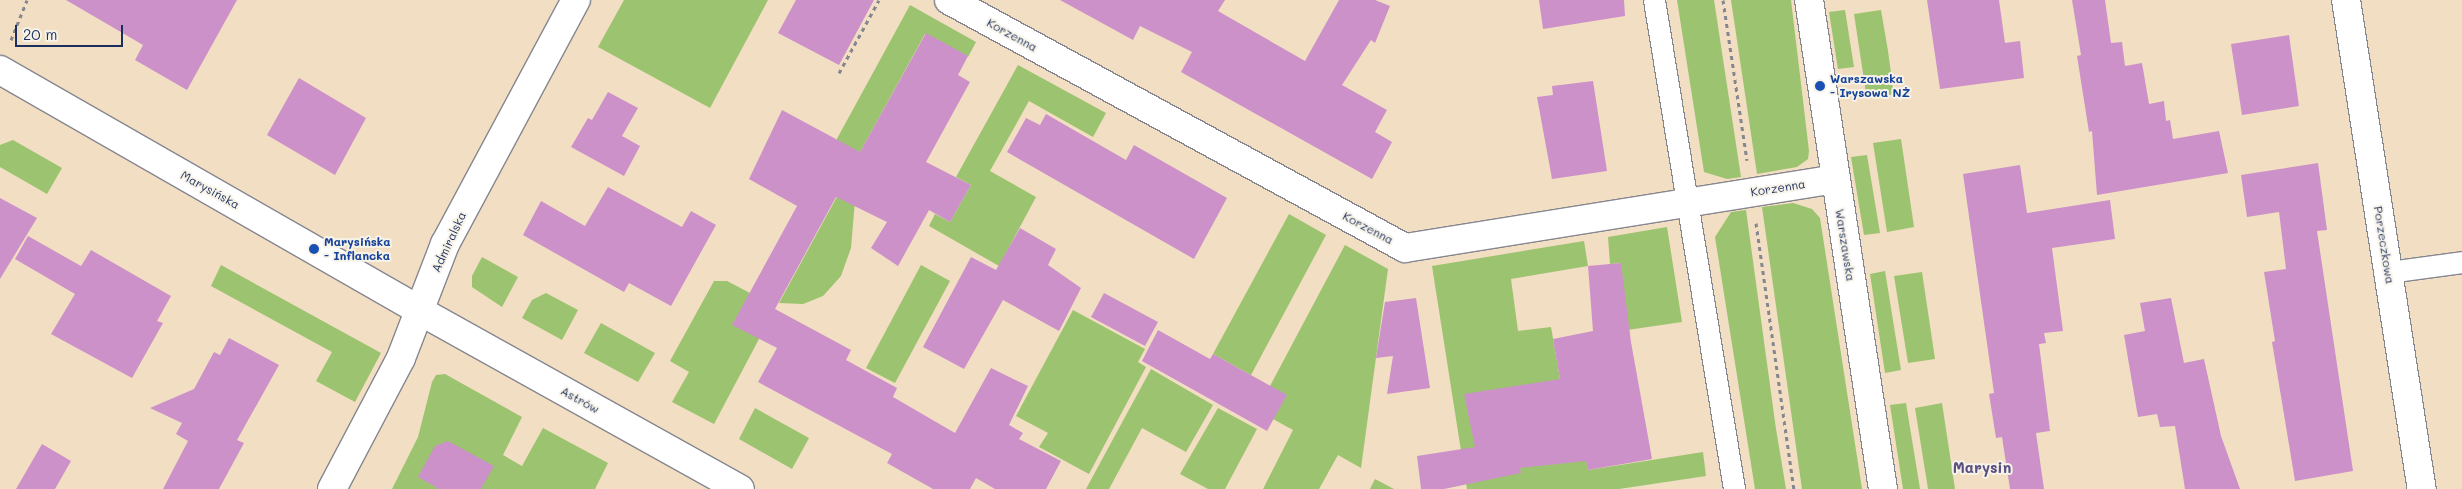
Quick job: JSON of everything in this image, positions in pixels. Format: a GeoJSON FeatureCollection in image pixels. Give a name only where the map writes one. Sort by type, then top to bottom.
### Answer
{"type":"FeatureCollection","features":[{"type":"Feature","properties":{"kind":"street","name":"Admiralska"},"geometry":{"type":"LineString","coordinates":[[332,489],[401,358],[445,244],[576,0]]}},
{"type":"Feature","properties":{"kind":"street","name":"Korzenna"},"geometry":{"type":"LineString","coordinates":[[949,0],[1405,248],[1685,205],[1834,179]]}},
{"type":"Feature","properties":{"kind":"street","name":"Warszawska"},"geometry":{"type":"LineString","coordinates":[[1808,0],[1883,489]]}},
{"type":"Feature","properties":{"kind":"street","name":"Porzeczkowa"},"geometry":{"type":"LineString","coordinates":[[2346,0],[2422,489]]}},
{"type":"Feature","properties":{"kind":"street","name":"Marysińska"},"geometry":{"type":"LineString","coordinates":[[0,70],[420,311]]}},
{"type":"Feature","properties":{"kind":"street","name":"Astrów"},"geometry":{"type":"LineString","coordinates":[[420,311],[740,489]]}},
{"type":"Feature","properties":{"kind":"lane"},"geometry":{"type":"LineString","coordinates":[[1654,0],[1685,205],[1734,489]]}},
{"type":"Feature","properties":{"kind":"lane"},"geometry":{"type":"LineString","coordinates":[[2389,272],[2462,262]]}},
{"type":"Feature","properties":{"kind":"path"},"geometry":{"type":"LineString","coordinates":[[15,34],[27,0]]}},
{"type":"Feature","properties":{"kind":"path"},"geometry":{"type":"LineString","coordinates":[[839,73],[879,0]]}},
{"type":"Feature","properties":{"kind":"path"},"geometry":{"type":"LineString","coordinates":[[1723,0],[1794,489]]}},
{"type":"Feature","properties":{"kind":"green space"},"geometry":{"type":"Polygon","coordinates":[[[624,0],[768,0],[710,108],[598,47],[624,0]]]}},
{"type":"Feature","properties":{"kind":"green space"},"geometry":{"type":"Polygon","coordinates":[[[1677,0],[1714,0],[1741,177],[1727,179],[1704,172],[1677,0]]]}},
{"type":"Feature","properties":{"kind":"green space"},"geometry":{"type":"Polygon","coordinates":[[[1731,0],[1791,0],[1809,151],[1808,159],[1797,167],[1757,174],[1731,0]]]}},
{"type":"Feature","properties":{"kind":"green space"},"geometry":{"type":"Polygon","coordinates":[[[910,5],[976,42],[968,57],[925,34],[859,154],[851,248],[841,276],[823,296],[803,304],[779,303],[845,182],[821,168],[910,5]]]}},
{"type":"Feature","properties":{"kind":"green space"},"geometry":{"type":"Polygon","coordinates":[[[1845,10],[1854,67],[1838,69],[1829,12],[1845,10]]]}},
{"type":"Feature","properties":{"kind":"green space"},"geometry":{"type":"Polygon","coordinates":[[[1881,10],[1894,95],[1866,93],[1854,14],[1881,10]]]}},
{"type":"Feature","properties":{"kind":"green space"},"geometry":{"type":"Polygon","coordinates":[[[1018,65],[1106,113],[1093,137],[1029,101],[990,171],[1036,197],[999,266],[929,226],[935,214],[950,222],[971,185],[956,177],[1018,65]]]}},
{"type":"Feature","properties":{"kind":"green space"},"geometry":{"type":"Polygon","coordinates":[[[1901,139],[1914,227],[1887,232],[1873,143],[1901,139]]]}},
{"type":"Feature","properties":{"kind":"green space"},"geometry":{"type":"Polygon","coordinates":[[[13,140],[62,168],[47,194],[0,167],[0,145],[13,140]]]}},
{"type":"Feature","properties":{"kind":"green space"},"geometry":{"type":"Polygon","coordinates":[[[1867,155],[1880,233],[1864,235],[1851,157],[1867,155]]]}},
{"type":"Feature","properties":{"kind":"green space"},"geometry":{"type":"Polygon","coordinates":[[[1793,203],[1812,209],[1820,218],[1862,489],[1802,489],[1762,207],[1793,203]]]}},
{"type":"Feature","properties":{"kind":"green space"},"geometry":{"type":"Polygon","coordinates":[[[1746,210],[1786,489],[1755,489],[1715,237],[1731,212],[1746,210]]]}},
{"type":"Feature","properties":{"kind":"green space"},"geometry":{"type":"Polygon","coordinates":[[[1289,214],[1326,235],[1251,375],[1213,354],[1289,214]]]}},
{"type":"Feature","properties":{"kind":"green space"},"geometry":{"type":"Polygon","coordinates":[[[1667,227],[1682,322],[1593,335],[1621,263],[1610,264],[1608,237],[1667,227]]]}},
{"type":"Feature","properties":{"kind":"green space"},"geometry":{"type":"Polygon","coordinates":[[[1584,241],[1588,266],[1511,279],[1518,331],[1551,327],[1560,379],[1520,468],[1582,435],[1588,470],[1703,452],[1706,476],[1619,489],[1467,489],[1432,266],[1584,241]]]}},
{"type":"Feature","properties":{"kind":"green space"},"geometry":{"type":"Polygon","coordinates":[[[1345,245],[1388,269],[1361,468],[1338,455],[1319,489],[1263,489],[1293,430],[1273,419],[1286,395],[1270,386],[1345,245]]]}},
{"type":"Feature","properties":{"kind":"green space"},"geometry":{"type":"Polygon","coordinates":[[[482,257],[518,277],[502,307],[472,287],[472,276],[482,257]]]}},
{"type":"Feature","properties":{"kind":"green space"},"geometry":{"type":"Polygon","coordinates":[[[221,265],[381,353],[355,402],[316,381],[332,352],[211,286],[221,265]]]}},
{"type":"Feature","properties":{"kind":"green space"},"geometry":{"type":"Polygon","coordinates":[[[921,265],[950,281],[895,383],[866,368],[921,265]]]}},
{"type":"Feature","properties":{"kind":"green space"},"geometry":{"type":"Polygon","coordinates":[[[1885,271],[1901,370],[1885,373],[1870,274],[1885,271]]]}},
{"type":"Feature","properties":{"kind":"green space"},"geometry":{"type":"Polygon","coordinates":[[[1922,272],[1935,359],[1908,363],[1894,276],[1922,272]]]}},
{"type":"Feature","properties":{"kind":"green space"},"geometry":{"type":"Polygon","coordinates":[[[714,281],[727,281],[750,293],[759,339],[714,424],[672,402],[689,372],[670,361],[714,281]]]}},
{"type":"Feature","properties":{"kind":"green space"},"geometry":{"type":"Polygon","coordinates":[[[546,293],[578,310],[562,340],[522,318],[532,300],[546,293]]]}},
{"type":"Feature","properties":{"kind":"green space"},"geometry":{"type":"Polygon","coordinates":[[[1073,310],[1145,349],[1138,362],[1146,367],[1089,474],[1039,447],[1048,433],[1016,416],[1073,310]]]}},
{"type":"Feature","properties":{"kind":"green space"},"geometry":{"type":"Polygon","coordinates":[[[601,323],[655,353],[638,382],[584,353],[601,323]]]}},
{"type":"Feature","properties":{"kind":"green space"},"geometry":{"type":"Polygon","coordinates":[[[1151,369],[1213,405],[1186,452],[1142,428],[1109,489],[1086,489],[1151,369]]]}},
{"type":"Feature","properties":{"kind":"green space"},"geometry":{"type":"Polygon","coordinates":[[[445,374],[522,417],[503,455],[522,466],[543,428],[608,463],[595,489],[392,489],[418,437],[432,382],[436,375],[445,374]]]}},
{"type":"Feature","properties":{"kind":"green space"},"geometry":{"type":"Polygon","coordinates":[[[1906,403],[1920,489],[1903,489],[1890,405],[1906,403]]]}},
{"type":"Feature","properties":{"kind":"green space"},"geometry":{"type":"Polygon","coordinates":[[[1942,403],[1955,489],[1928,489],[1915,408],[1942,403]]]}},
{"type":"Feature","properties":{"kind":"green space"},"geometry":{"type":"Polygon","coordinates":[[[755,408],[809,438],[792,469],[739,439],[755,408]]]}},
{"type":"Feature","properties":{"kind":"green space"},"geometry":{"type":"Polygon","coordinates":[[[1218,408],[1257,429],[1225,489],[1208,489],[1180,474],[1218,408]]]}},
{"type":"Feature","properties":{"kind":"green space"},"geometry":{"type":"Polygon","coordinates":[[[1375,479],[1394,489],[1370,489],[1375,479]]]}},
{"type":"Feature","properties":{"kind":"building"},"geometry":{"type":"Polygon","coordinates":[[[66,0],[237,0],[187,90],[135,60],[143,45],[66,0]]]}},
{"type":"Feature","properties":{"kind":"building"},"geometry":{"type":"Polygon","coordinates":[[[796,0],[874,0],[839,65],[778,33],[796,0]]]}},
{"type":"Feature","properties":{"kind":"building"},"geometry":{"type":"Polygon","coordinates":[[[1060,0],[1225,0],[1218,11],[1305,61],[1339,0],[1375,0],[1390,6],[1375,43],[1371,40],[1342,85],[1387,110],[1375,132],[1392,142],[1372,179],[1181,72],[1192,52],[1140,26],[1133,40],[1060,0]]]}},
{"type":"Feature","properties":{"kind":"building"},"geometry":{"type":"Polygon","coordinates":[[[1539,0],[1624,0],[1625,16],[1543,29],[1539,0]]]}},
{"type":"Feature","properties":{"kind":"building"},"geometry":{"type":"Polygon","coordinates":[[[1927,0],[1999,0],[2005,43],[2020,41],[2024,78],[1940,89],[1927,0]]]}},
{"type":"Feature","properties":{"kind":"building"},"geometry":{"type":"Polygon","coordinates":[[[2072,0],[2105,0],[2111,43],[2122,42],[2125,66],[2142,63],[2149,104],[2164,101],[2166,121],[2170,120],[2173,139],[2219,131],[2228,173],[2097,195],[2092,131],[2089,132],[2077,56],[2081,55],[2072,0]]]}},
{"type":"Feature","properties":{"kind":"building"},"geometry":{"type":"Polygon","coordinates":[[[926,33],[968,56],[958,75],[970,82],[926,162],[971,185],[950,222],[929,210],[898,266],[871,248],[887,222],[836,197],[775,309],[851,350],[846,360],[897,388],[893,397],[955,433],[991,368],[1028,386],[1009,425],[1023,433],[1019,439],[1061,461],[1046,489],[995,489],[976,478],[970,489],[933,489],[887,463],[892,454],[758,382],[777,348],[732,325],[797,206],[749,179],[782,110],[860,152],[926,33]]]}},
{"type":"Feature","properties":{"kind":"building"},"geometry":{"type":"Polygon","coordinates":[[[2289,35],[2299,106],[2242,115],[2231,44],[2289,35]]]}},
{"type":"Feature","properties":{"kind":"building"},"geometry":{"type":"Polygon","coordinates":[[[299,78],[366,118],[335,175],[267,135],[299,78]]]}},
{"type":"Feature","properties":{"kind":"building"},"geometry":{"type":"Polygon","coordinates":[[[1593,81],[1607,171],[1552,179],[1537,97],[1553,95],[1552,86],[1593,81]]]}},
{"type":"Feature","properties":{"kind":"building"},"geometry":{"type":"Polygon","coordinates":[[[608,92],[638,108],[622,136],[640,146],[624,176],[571,147],[588,118],[592,120],[608,92]]]}},
{"type":"Feature","properties":{"kind":"building"},"geometry":{"type":"Polygon","coordinates":[[[1046,114],[1126,160],[1134,145],[1227,198],[1194,259],[1007,152],[1026,118],[1040,125],[1046,114]]]}},
{"type":"Feature","properties":{"kind":"building"},"geometry":{"type":"Polygon","coordinates":[[[2318,163],[2327,230],[2317,231],[2353,471],[2295,481],[2272,342],[2275,341],[2264,272],[2286,269],[2279,212],[2247,217],[2241,175],[2318,163]]]}},
{"type":"Feature","properties":{"kind":"building"},"geometry":{"type":"Polygon","coordinates":[[[2020,165],[2027,213],[2110,200],[2115,239],[2052,248],[2063,331],[2044,333],[2046,343],[2039,344],[2050,431],[2036,433],[2044,489],[2010,489],[2002,437],[1996,438],[1989,394],[1994,393],[1963,174],[2020,165]]]}},
{"type":"Feature","properties":{"kind":"building"},"geometry":{"type":"Polygon","coordinates":[[[608,187],[682,227],[691,211],[716,225],[671,306],[629,283],[624,292],[523,235],[541,201],[585,226],[608,187]]]}},
{"type":"Feature","properties":{"kind":"building"},"geometry":{"type":"Polygon","coordinates":[[[0,198],[37,218],[0,279],[0,198]]]}},
{"type":"Feature","properties":{"kind":"building"},"geometry":{"type":"Polygon","coordinates":[[[1020,228],[1056,249],[1048,265],[1081,288],[1059,331],[1003,300],[964,369],[923,347],[971,257],[996,270],[1020,228]]]}},
{"type":"Feature","properties":{"kind":"building"},"geometry":{"type":"Polygon","coordinates":[[[28,236],[81,266],[91,250],[171,296],[157,321],[163,323],[132,378],[51,334],[75,294],[15,259],[28,236]]]}},
{"type":"Feature","properties":{"kind":"building"},"geometry":{"type":"Polygon","coordinates":[[[1621,263],[1631,342],[1652,459],[1588,470],[1586,461],[1520,468],[1521,473],[1444,489],[1421,489],[1417,456],[1475,447],[1464,394],[1560,379],[1553,339],[1593,331],[1588,266],[1621,263]]]}},
{"type":"Feature","properties":{"kind":"building"},"geometry":{"type":"Polygon","coordinates":[[[1104,293],[1158,322],[1145,346],[1091,317],[1104,293]]]}},
{"type":"Feature","properties":{"kind":"building"},"geometry":{"type":"Polygon","coordinates":[[[1416,298],[1430,388],[1387,394],[1393,356],[1376,358],[1385,302],[1416,298]]]}},
{"type":"Feature","properties":{"kind":"building"},"geometry":{"type":"Polygon","coordinates":[[[2171,298],[2184,363],[2204,359],[2221,436],[2240,489],[2185,489],[2175,426],[2160,427],[2157,414],[2138,417],[2124,335],[2145,331],[2140,303],[2171,298]]]}},
{"type":"Feature","properties":{"kind":"building"},"geometry":{"type":"Polygon","coordinates":[[[1158,330],[1210,359],[1213,354],[1287,395],[1267,431],[1142,361],[1158,330]]]}},
{"type":"Feature","properties":{"kind":"building"},"geometry":{"type":"Polygon","coordinates":[[[229,338],[279,365],[237,440],[244,443],[219,489],[163,489],[188,441],[176,434],[182,423],[150,408],[194,389],[214,352],[220,355],[229,338]]]}},
{"type":"Feature","properties":{"kind":"building"},"geometry":{"type":"Polygon","coordinates":[[[448,441],[494,466],[481,489],[439,489],[418,477],[435,446],[448,441]]]}},
{"type":"Feature","properties":{"kind":"building"},"geometry":{"type":"Polygon","coordinates":[[[42,444],[71,461],[55,489],[16,489],[42,444]]]}},
{"type":"Feature","properties":{"kind":"place","name":"Warszawska - Irysowa NŻ"},"geometry":{"type":"Point","coordinates":[1820,86]}},
{"type":"Feature","properties":{"kind":"place","name":"Marysińska - Inflancka"},"geometry":{"type":"Point","coordinates":[314,249]}},
{"type":"Feature","properties":{"kind":"district","name":"Marysin"},"geometry":{"type":"Point","coordinates":[1982,468]}}]}
